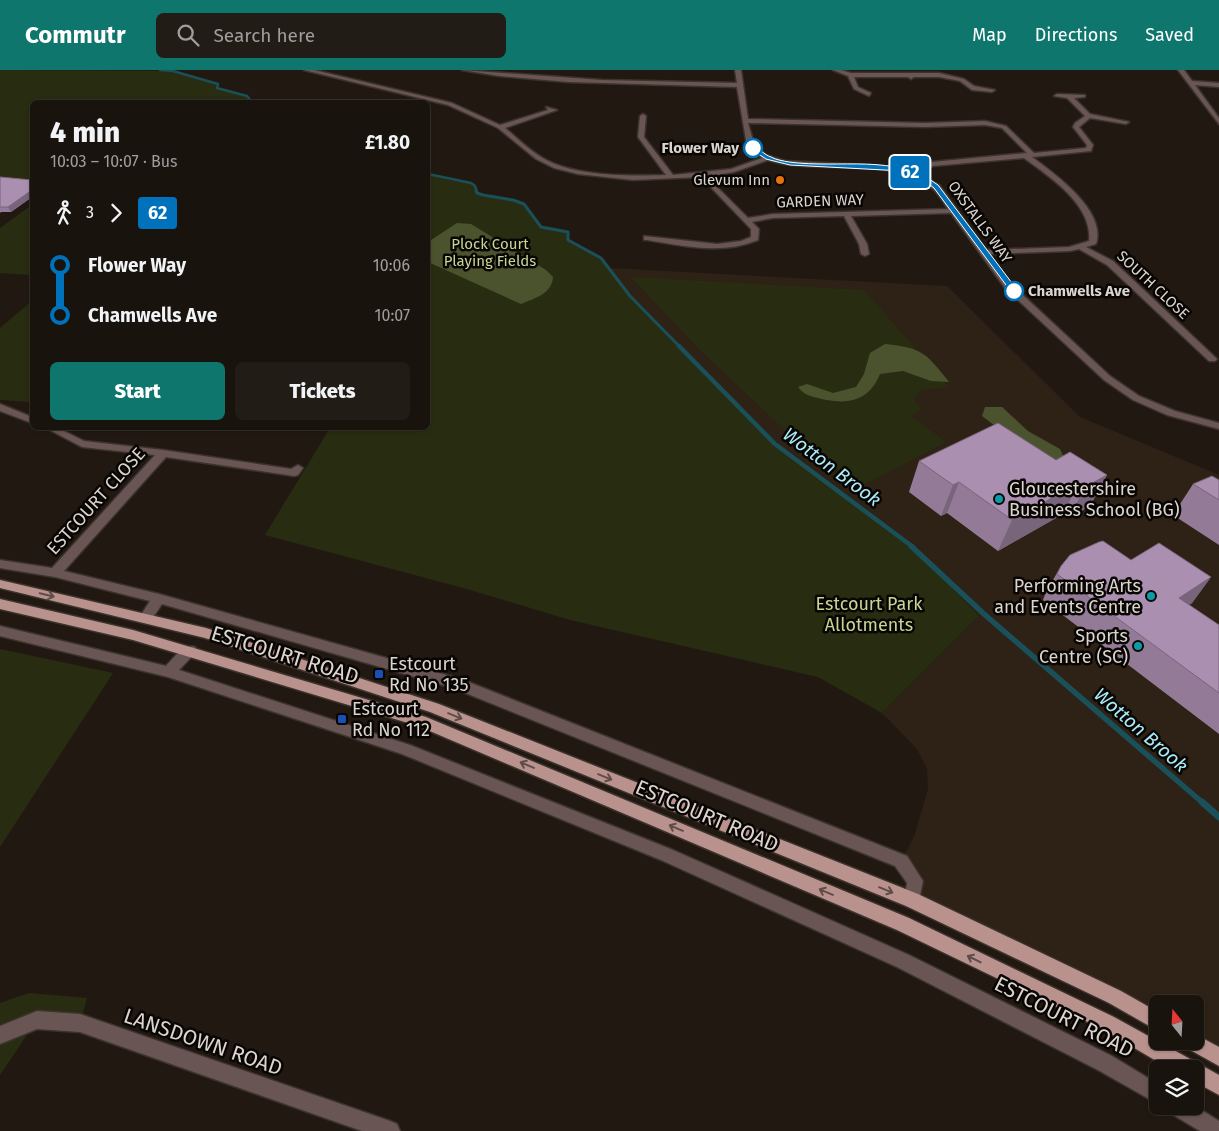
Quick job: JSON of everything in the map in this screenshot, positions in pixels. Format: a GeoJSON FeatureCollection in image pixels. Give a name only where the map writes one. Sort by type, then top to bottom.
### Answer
{"type":"FeatureCollection","features":[{"type":"Feature","properties":{"kind":"main road","name":"ESTCOURT ROAD"},"geometry":{"type":"LineString","coordinates":[[0,584],[206,633],[434,708],[912,900],[1115,997],[1149,1017]]}},
{"type":"Feature","properties":{"kind":"main road","name":"ESTCOURT ROAD"},"geometry":{"type":"LineString","coordinates":[[0,604],[133,635],[421,720],[903,924],[1108,1023],[1172,1060]]}},
{"type":"Feature","properties":{"kind":"main road"},"geometry":{"type":"LineString","coordinates":[[1204,1048],[1219,1057]]}},
{"type":"Feature","properties":{"kind":"main road"},"geometry":{"type":"LineString","coordinates":[[1204,1077],[1219,1086]]}},
{"type":"Feature","properties":{"kind":"street"},"geometry":{"type":"LineString","coordinates":[[307,70],[368,86],[434,99],[500,127],[538,158],[556,166],[603,176],[633,178],[703,176],[732,171],[768,158]]}},
{"type":"Feature","properties":{"kind":"street"},"geometry":{"type":"LineString","coordinates":[[465,70],[555,80],[740,85]]}},
{"type":"Feature","properties":{"kind":"street","name":"OXSTALLS WAY"},"geometry":{"type":"LineString","coordinates":[[738,70],[750,143],[756,151],[768,158],[806,166],[883,167],[914,173],[929,180],[936,186],[1008,286],[1107,378],[1145,402],[1171,413],[1219,426]]}},
{"type":"Feature","properties":{"kind":"street"},"geometry":{"type":"LineString","coordinates":[[836,70],[850,75],[939,75],[964,80],[972,88]]}},
{"type":"Feature","properties":{"kind":"street"},"geometry":{"type":"LineString","coordinates":[[1181,70],[1219,122]]}},
{"type":"Feature","properties":{"kind":"street"},"geometry":{"type":"LineString","coordinates":[[850,75],[856,88],[869,94]]}},
{"type":"Feature","properties":{"kind":"street"},"geometry":{"type":"LineString","coordinates":[[1192,83],[1219,85]]}},
{"type":"Feature","properties":{"kind":"street"},"geometry":{"type":"LineString","coordinates":[[965,89],[992,90]]}},
{"type":"Feature","properties":{"kind":"street"},"geometry":{"type":"LineString","coordinates":[[1057,96],[1083,96]]}},
{"type":"Feature","properties":{"kind":"street"},"geometry":{"type":"LineString","coordinates":[[1069,96],[1088,116],[1127,123]]}},
{"type":"Feature","properties":{"kind":"street"},"geometry":{"type":"LineString","coordinates":[[500,127],[554,110],[548,108]]}},
{"type":"Feature","properties":{"kind":"street"},"geometry":{"type":"LineString","coordinates":[[641,114],[641,137],[666,168],[671,178]]}},
{"type":"Feature","properties":{"kind":"street"},"geometry":{"type":"LineString","coordinates":[[914,173],[932,164],[1089,150],[1090,145],[1076,127],[1077,124],[1087,119],[1088,116]]}},
{"type":"Feature","properties":{"kind":"street"},"geometry":{"type":"LineString","coordinates":[[943,119],[949,125]]}},
{"type":"Feature","properties":{"kind":"street"},"geometry":{"type":"LineString","coordinates":[[746,121],[949,125],[985,123],[1004,128],[1029,155],[1061,183],[1083,208],[1094,229],[1093,242],[1070,250],[984,252]]}},
{"type":"Feature","properties":{"kind":"street"},"geometry":{"type":"LineString","coordinates":[[647,238],[657,243],[725,248],[735,247],[755,238],[755,229],[703,176]]}},
{"type":"Feature","properties":{"kind":"street","name":"GARDEN WAY"},"geometry":{"type":"LineString","coordinates":[[747,220],[772,216],[954,211]]}},
{"type":"Feature","properties":{"kind":"street"},"geometry":{"type":"LineString","coordinates":[[846,214],[863,244],[865,254]]}},
{"type":"Feature","properties":{"kind":"street","name":"SOUTH CLOSE"},"geometry":{"type":"LineString","coordinates":[[1082,247],[1110,262],[1212,359]]}},
{"type":"Feature","properties":{"kind":"street"},"geometry":{"type":"LineString","coordinates":[[1189,349],[1201,348]]}},
{"type":"Feature","properties":{"kind":"street"},"geometry":{"type":"LineString","coordinates":[[0,407],[30,419]]}},
{"type":"Feature","properties":{"kind":"street","name":"ESTCOURT CLOSE"},"geometry":{"type":"LineString","coordinates":[[55,430],[82,444],[163,453],[295,473]]}},
{"type":"Feature","properties":{"kind":"street","name":"ESTCOURT CLOSE"},"geometry":{"type":"LineString","coordinates":[[55,573],[163,453]]}},
{"type":"Feature","properties":{"kind":"street","name":"ESTCOURT ROAD"},"geometry":{"type":"LineString","coordinates":[[0,564],[55,573],[158,599],[456,683],[901,861],[915,881],[912,900]]}},
{"type":"Feature","properties":{"kind":"street"},"geometry":{"type":"LineString","coordinates":[[145,618],[158,599]]}},
{"type":"Feature","properties":{"kind":"street","name":"ESTCOURT ROAD"},"geometry":{"type":"LineString","coordinates":[[0,631],[168,672],[405,749],[667,856],[903,961],[1105,1063],[1149,1090]]}},
{"type":"Feature","properties":{"kind":"street","name":"ESTCOURT ROAD"},"geometry":{"type":"LineString","coordinates":[[168,672],[190,651]]}},
{"type":"Feature","properties":{"kind":"street","name":"LANSDOWN ROAD"},"geometry":{"type":"LineString","coordinates":[[0,1035],[37,1020],[80,1023],[390,1131]]}},
{"type":"Feature","properties":{"kind":"street"},"geometry":{"type":"LineString","coordinates":[[1192,1115],[1218,1131]]}},
{"type":"Feature","properties":{"kind":"shaded area"},"geometry":{"type":"Polygon","coordinates":[[[609,268],[947,286],[1080,417],[1219,475],[1219,1057],[1204,1047],[1204,995],[1149,995],[1149,1018],[912,900],[901,861],[914,837],[928,789],[927,769],[917,749],[882,713],[979,616],[914,548],[775,444],[630,296],[609,268]]]}},
{"type":"Feature","properties":{"kind":"green space"},"geometry":{"type":"Polygon","coordinates":[[[0,70],[173,71],[218,84],[217,88],[247,96],[250,100],[30,100],[30,180],[0,177],[0,70]]]}},
{"type":"Feature","properties":{"kind":"green space"},"geometry":{"type":"Polygon","coordinates":[[[430,173],[449,180],[471,183],[475,186],[477,193],[483,195],[519,201],[524,204],[541,227],[568,232],[568,240],[601,258],[630,296],[775,444],[914,548],[979,616],[882,713],[818,677],[570,620],[467,589],[265,535],[329,430],[430,430],[430,173]]]}},
{"type":"Feature","properties":{"kind":"green space"},"geometry":{"type":"Polygon","coordinates":[[[30,206],[30,275],[0,273],[0,228],[30,206]]]}},
{"type":"Feature","properties":{"kind":"green space","name":"Plock Court Playing Fields"},"geometry":{"type":"Polygon","coordinates":[[[457,223],[471,224],[546,270],[553,277],[552,283],[550,288],[542,295],[521,304],[430,263],[430,241],[457,223]]]}},
{"type":"Feature","properties":{"kind":"green space"},"geometry":{"type":"Polygon","coordinates":[[[631,277],[864,290],[949,387],[921,390],[914,399],[921,410],[911,416],[946,442],[862,486],[791,436],[698,348],[631,277]]]}},
{"type":"Feature","properties":{"kind":"green space"},"geometry":{"type":"Polygon","coordinates":[[[30,303],[30,402],[0,400],[0,328],[30,303]]]}},
{"type":"Feature","properties":{"kind":"green space"},"geometry":{"type":"Polygon","coordinates":[[[885,344],[916,350],[923,354],[935,364],[949,382],[931,381],[903,371],[880,374],[870,390],[857,399],[849,401],[832,401],[811,396],[798,387],[807,384],[833,393],[856,387],[864,374],[870,353],[885,344]]]}},
{"type":"Feature","properties":{"kind":"green space"},"geometry":{"type":"Polygon","coordinates":[[[985,407],[1002,407],[1028,431],[1060,449],[1065,460],[1046,459],[1015,441],[982,416],[985,407]]]}},
{"type":"Feature","properties":{"kind":"green space"},"geometry":{"type":"Polygon","coordinates":[[[0,649],[113,673],[0,847],[0,649]]]}},
{"type":"Feature","properties":{"kind":"green space"},"geometry":{"type":"Polygon","coordinates":[[[29,993],[87,998],[80,1023],[37,1020],[0,1075],[0,1003],[29,993]]]}},
{"type":"Feature","properties":{"kind":"building"},"geometry":{"type":"Polygon","coordinates":[[[0,177],[30,180],[30,191],[8,207],[0,207],[0,177]]]}},
{"type":"Feature","properties":{"kind":"building"},"geometry":{"type":"Polygon","coordinates":[[[998,423],[1056,460],[1070,452],[1107,475],[1085,487],[1079,483],[1012,520],[959,482],[953,485],[919,461],[998,423]]]}},
{"type":"Feature","properties":{"kind":"building"},"geometry":{"type":"Polygon","coordinates":[[[1212,476],[1219,480],[1219,500],[1193,484],[1212,476]]]}},
{"type":"Feature","properties":{"kind":"building"},"geometry":{"type":"Polygon","coordinates":[[[1103,541],[1131,560],[1159,543],[1211,577],[1179,598],[1219,625],[1219,693],[1057,574],[1070,555],[1103,541]]]}},
{"type":"Feature","properties":{"kind":"waterway","name":"Wotton Brook"},"geometry":{"type":"LineString","coordinates":[[160,70],[173,71],[218,84],[217,88],[247,96],[250,100]]}},
{"type":"Feature","properties":{"kind":"waterway","name":"Wotton Brook"},"geometry":{"type":"LineString","coordinates":[[430,174],[471,183],[475,186],[477,192]]}},
{"type":"Feature","properties":{"kind":"waterway","name":"Wotton Brook"},"geometry":{"type":"LineString","coordinates":[[476,191],[483,195],[513,200],[524,204],[541,227],[568,232],[568,240],[601,258],[630,296],[681,348]]}},
{"type":"Feature","properties":{"kind":"waterway","name":"Wotton Brook"},"geometry":{"type":"LineString","coordinates":[[679,346],[775,444],[913,547]]}},
{"type":"Feature","properties":{"kind":"waterway","name":"Wotton Brook"},"geometry":{"type":"LineString","coordinates":[[911,546],[984,614],[1203,803]]}},
{"type":"Feature","properties":{"kind":"waterway","name":"Wotton Brook"},"geometry":{"type":"LineString","coordinates":[[1202,802],[1219,817]]}},
{"type":"Feature","properties":{"kind":"bus line","name":"62"},"geometry":{"type":"LineString","coordinates":[[753,148],[768,158],[790,164],[883,167],[904,170],[922,176],[936,186],[1008,286],[1014,291]]}},
{"type":"Feature","properties":{"kind":"place","name":"Flower Way"},"geometry":{"type":"Point","coordinates":[753,148]}},
{"type":"Feature","properties":{"kind":"place","name":"Glevum Inn"},"geometry":{"type":"Point","coordinates":[780,180]}},
{"type":"Feature","properties":{"kind":"place","name":"Chamwells Ave"},"geometry":{"type":"Point","coordinates":[1014,291]}},
{"type":"Feature","properties":{"kind":"place","name":"Gloucestershire Business School (BG)"},"geometry":{"type":"Point","coordinates":[999,499]}},
{"type":"Feature","properties":{"kind":"place","name":"Performing Arts and Events Centre"},"geometry":{"type":"Point","coordinates":[1151,596]}},
{"type":"Feature","properties":{"kind":"place","name":"Sports Centre (SC)"},"geometry":{"type":"Point","coordinates":[1138,646]}},
{"type":"Feature","properties":{"kind":"place","name":"Estcourt Rd No 135"},"geometry":{"type":"Point","coordinates":[379,674]}},
{"type":"Feature","properties":{"kind":"place","name":"Estcourt Rd No 112"},"geometry":{"type":"Point","coordinates":[342,719]}},
{"type":"Feature","properties":{"kind":"park label","name":"Estcourt Park Allotments"},"geometry":{"type":"Point","coordinates":[869,614]}}]}
